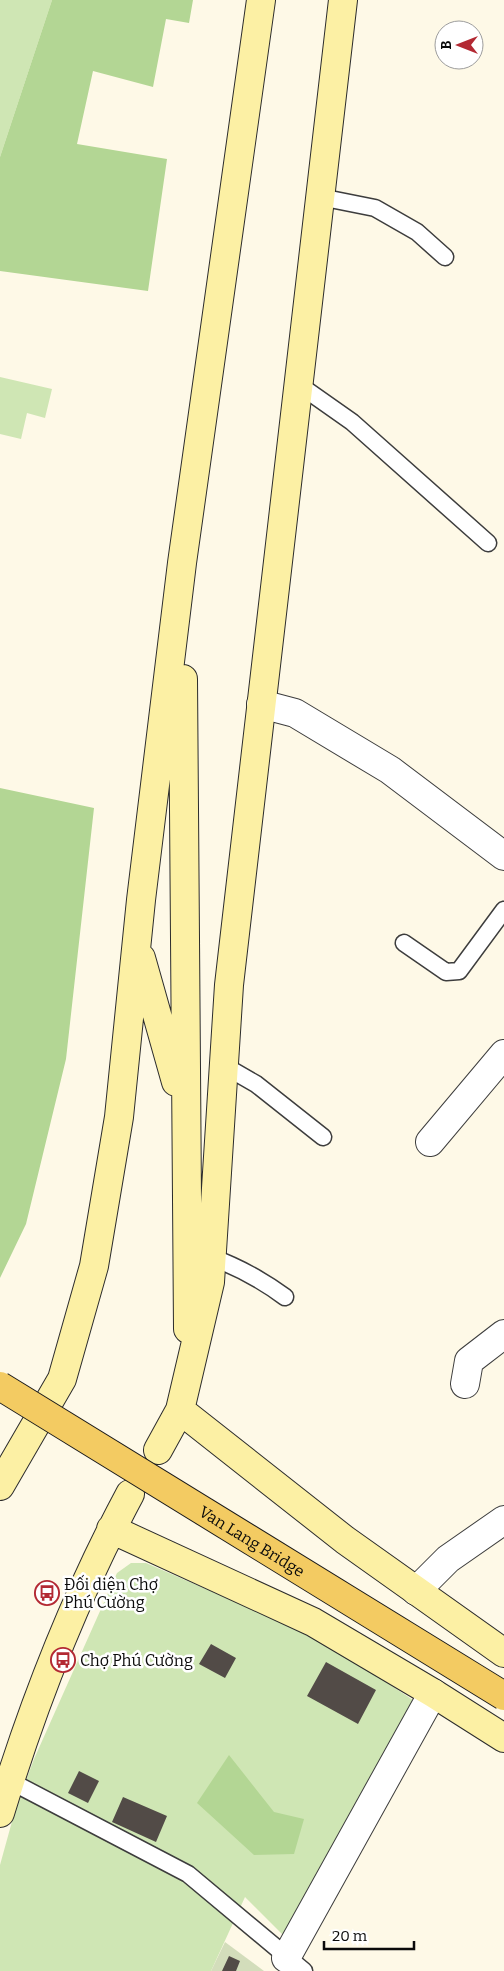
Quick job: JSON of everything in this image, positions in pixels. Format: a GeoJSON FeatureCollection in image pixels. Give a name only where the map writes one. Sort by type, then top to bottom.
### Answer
{"type":"FeatureCollection","features":[{"type":"Feature","properties":{"kind":"main road"},"geometry":{"type":"LineString","coordinates":[[0,1486],[62,1379],[94,1266],[119,1117],[137,945],[182,563],[261,0]]}},
{"type":"Feature","properties":{"kind":"main road"},"geometry":{"type":"LineString","coordinates":[[158,1450],[180,1410],[210,1282],[229,985],[343,0]]}},
{"type":"Feature","properties":{"kind":"main road"},"geometry":{"type":"LineString","coordinates":[[182,563],[189,1374]]}},
{"type":"Feature","properties":{"kind":"main road"},"geometry":{"type":"LineString","coordinates":[[137,945],[186,1115]]}},
{"type":"Feature","properties":{"kind":"main road","name":"Van Lang Bridge"},"geometry":{"type":"LineString","coordinates":[[0,1386],[504,1696]]}},
{"type":"Feature","properties":{"kind":"main road"},"geometry":{"type":"LineString","coordinates":[[180,1410],[345,1540],[504,1653]]}},
{"type":"Feature","properties":{"kind":"main road"},"geometry":{"type":"LineString","coordinates":[[0,1813],[48,1673],[111,1529],[130,1494]]}},
{"type":"Feature","properties":{"kind":"main road"},"geometry":{"type":"LineString","coordinates":[[111,1529],[313,1622],[433,1693],[504,1738]]}},
{"type":"Feature","properties":{"kind":"main road"},"geometry":{"type":"LineString","coordinates":[[0,1754],[48,1673]]}},
{"type":"Feature","properties":{"kind":"street"},"geometry":{"type":"LineString","coordinates":[[261,704],[295,713],[390,770],[504,856]]}},
{"type":"Feature","properties":{"kind":"street"},"geometry":{"type":"LineString","coordinates":[[430,1142],[504,1054]]}},
{"type":"Feature","properties":{"kind":"street"},"geometry":{"type":"LineString","coordinates":[[465,1384],[468,1361],[504,1334]]}},
{"type":"Feature","properties":{"kind":"street"},"geometry":{"type":"LineString","coordinates":[[416,1591],[448,1559],[504,1520]]}},
{"type":"Feature","properties":{"kind":"street"},"geometry":{"type":"LineString","coordinates":[[295,1964],[433,1693]]}},
{"type":"Feature","properties":{"kind":"lane"},"geometry":{"type":"LineString","coordinates":[[320,197],[374,208],[417,232],[445,257]]}},
{"type":"Feature","properties":{"kind":"lane"},"geometry":{"type":"LineString","coordinates":[[298,384],[352,422],[488,543]]}},
{"type":"Feature","properties":{"kind":"lane"},"geometry":{"type":"LineString","coordinates":[[404,943],[446,972],[459,971],[504,910]]}},
{"type":"Feature","properties":{"kind":"lane"},"geometry":{"type":"LineString","coordinates":[[223,1064],[256,1084],[322,1137]]}},
{"type":"Feature","properties":{"kind":"lane"},"geometry":{"type":"LineString","coordinates":[[211,1257],[239,1268],[268,1284],[285,1297]]}},
{"type":"Feature","properties":{"kind":"lane"},"geometry":{"type":"LineString","coordinates":[[10,1781],[188,1874],[295,1964]]}},
{"type":"Feature","properties":{"kind":"green space"},"geometry":{"type":"Polygon","coordinates":[[[0,0],[52,0],[0,157],[0,0]]]}},
{"type":"Feature","properties":{"kind":"green space"},"geometry":{"type":"Polygon","coordinates":[[[52,0],[193,0],[189,23],[166,19],[153,87],[93,71],[77,144],[167,159],[148,291],[0,271],[0,157],[52,0]]]}},
{"type":"Feature","properties":{"kind":"green space"},"geometry":{"type":"Polygon","coordinates":[[[0,377],[52,389],[45,418],[27,413],[21,439],[0,434],[0,377]]]}},
{"type":"Feature","properties":{"kind":"green space"},"geometry":{"type":"Polygon","coordinates":[[[0,788],[94,808],[66,1059],[26,1224],[0,1278],[0,788]]]}},
{"type":"Feature","properties":{"kind":"green space"},"geometry":{"type":"Polygon","coordinates":[[[131,1563],[146,1563],[321,1639],[416,1702],[286,1938],[245,1897],[211,1971],[0,1971],[0,1865],[16,1807],[34,1759],[117,1573],[131,1563]]]}},
{"type":"Feature","properties":{"kind":"green space"},"geometry":{"type":"Polygon","coordinates":[[[229,1755],[274,1812],[304,1819],[294,1854],[254,1855],[197,1803],[229,1755]]]}},
{"type":"Feature","properties":{"kind":"green space"},"geometry":{"type":"Polygon","coordinates":[[[225,1942],[264,1971],[211,1971],[225,1942]]]}},
{"type":"Feature","properties":{"kind":"building"},"geometry":{"type":"Polygon","coordinates":[[[211,1644],[236,1658],[225,1678],[199,1664],[211,1644]]]}},
{"type":"Feature","properties":{"kind":"building"},"geometry":{"type":"Polygon","coordinates":[[[326,1662],[376,1690],[358,1724],[307,1696],[326,1662]]]}},
{"type":"Feature","properties":{"kind":"building"},"geometry":{"type":"Polygon","coordinates":[[[79,1771],[99,1781],[88,1803],[68,1793],[79,1771]]]}},
{"type":"Feature","properties":{"kind":"building"},"geometry":{"type":"Polygon","coordinates":[[[123,1797],[167,1816],[156,1842],[112,1822],[123,1797]]]}},
{"type":"Feature","properties":{"kind":"building"},"geometry":{"type":"Polygon","coordinates":[[[229,1956],[240,1961],[236,1971],[222,1971],[229,1956]]]}},
{"type":"Feature","properties":{"kind":"place","name":"Đối diện Chợ Phú Cường"},"geometry":{"type":"Point","coordinates":[47,1593]}},
{"type":"Feature","properties":{"kind":"place","name":"Chợ Phú Cường"},"geometry":{"type":"Point","coordinates":[63,1660]}}]}
